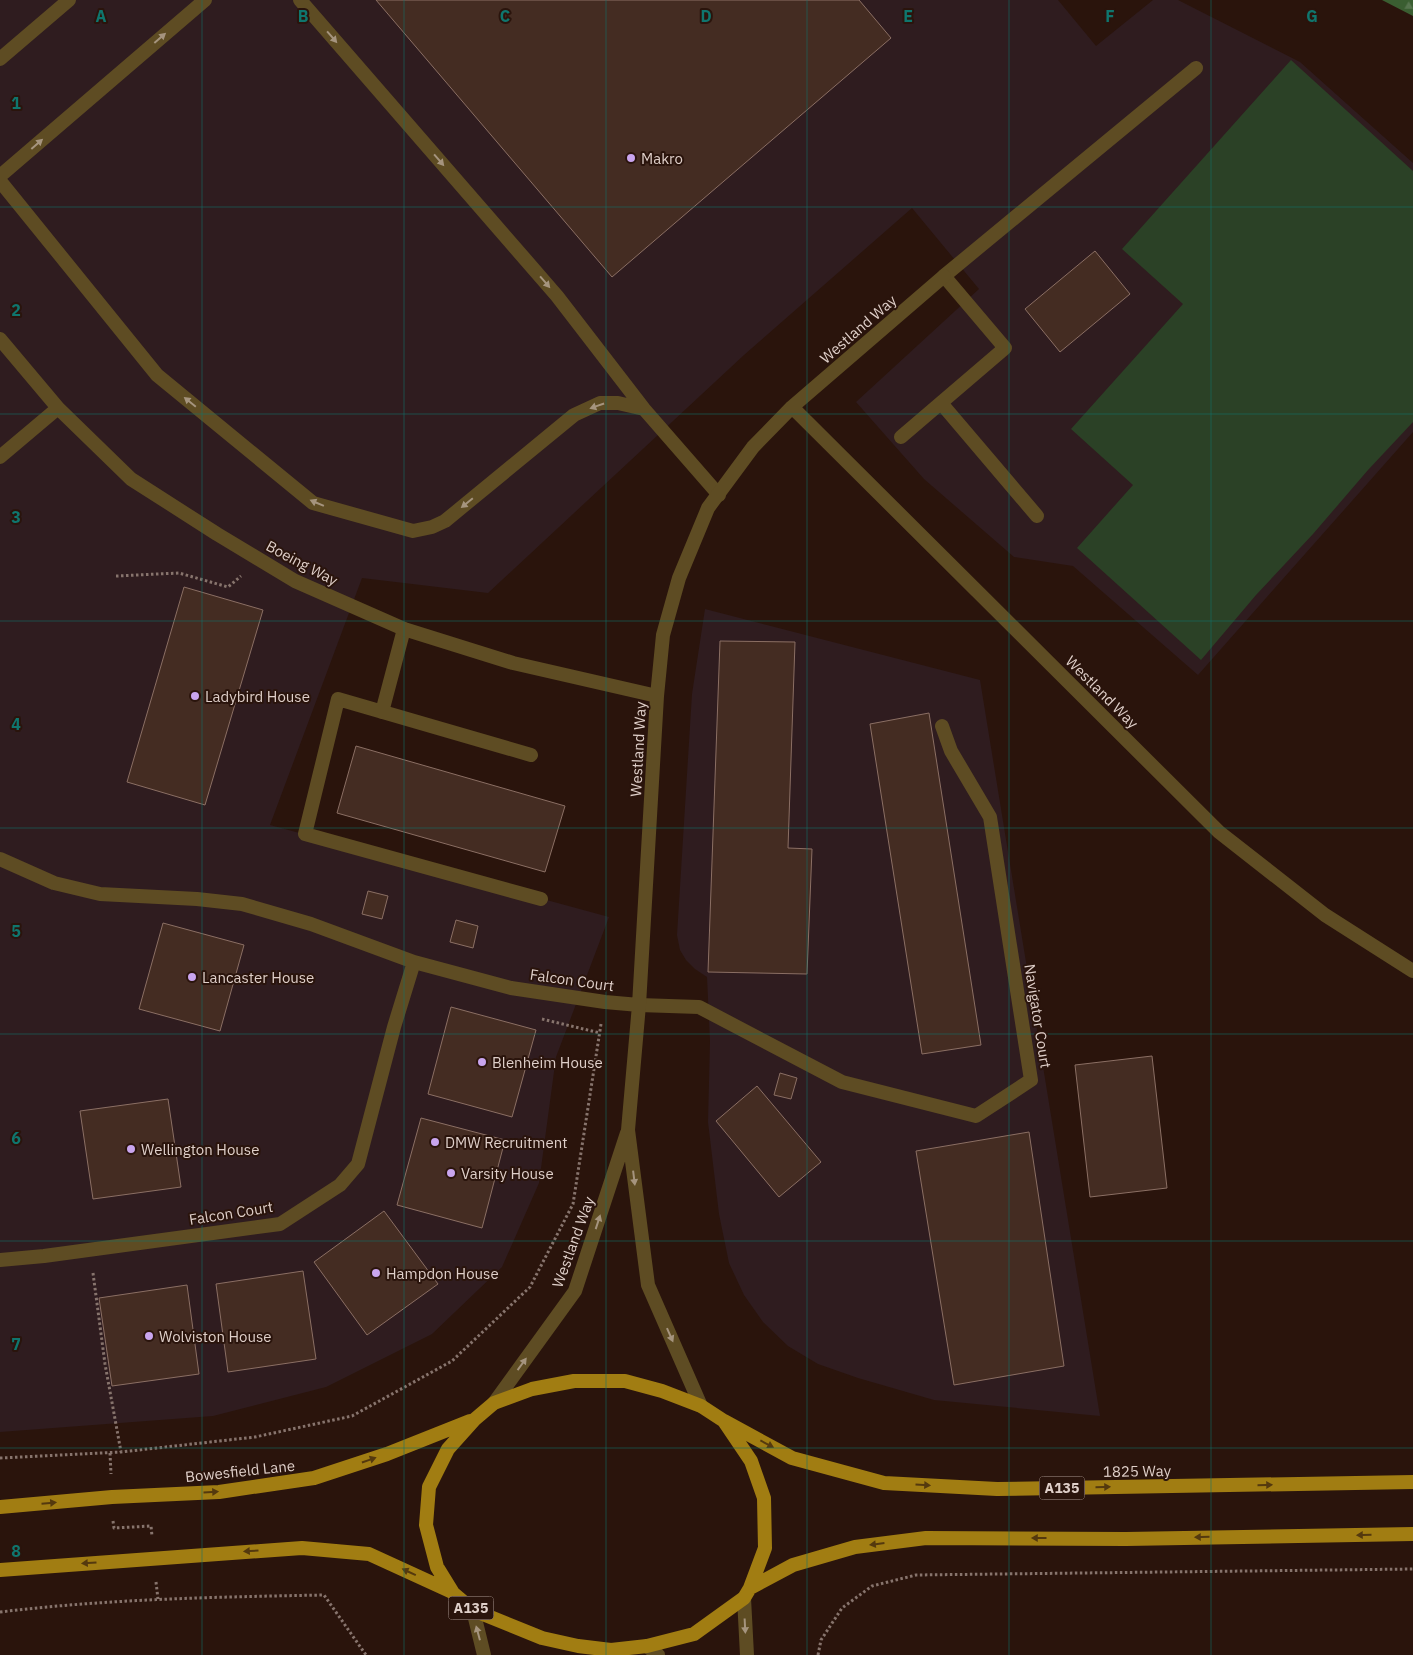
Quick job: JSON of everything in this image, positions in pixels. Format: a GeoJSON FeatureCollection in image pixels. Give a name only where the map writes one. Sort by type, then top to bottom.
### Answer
{"type":"FeatureCollection","features":[{"type":"Feature","properties":{"kind":"main road","name":"A135"},"geometry":{"type":"LineString","coordinates":[[453,1593],[437,1567],[426,1525],[429,1487],[448,1449],[474,1420],[494,1403],[532,1389],[574,1381],[625,1381],[662,1391],[701,1406],[724,1421],[751,1461],[764,1498],[765,1548],[747,1593]]}},
{"type":"Feature","properties":{"kind":"main road","name":"Bowesfield Lane"},"geometry":{"type":"LineString","coordinates":[[0,1507],[112,1497],[219,1492],[314,1478],[387,1454],[474,1420]]}},
{"type":"Feature","properties":{"kind":"main road","name":"1825 Way"},"geometry":{"type":"LineString","coordinates":[[724,1421],[792,1458],[884,1483],[997,1489],[1413,1482]]}},
{"type":"Feature","properties":{"kind":"main road","name":"A135"},"geometry":{"type":"LineString","coordinates":[[0,1570],[302,1548],[369,1554],[453,1593],[473,1610],[542,1638],[609,1652],[647,1646],[694,1634],[747,1593],[793,1565],[856,1547],[926,1538],[1126,1539],[1413,1534]]}},
{"type":"Feature","properties":{"kind":"street"},"geometry":{"type":"LineString","coordinates":[[0,59],[69,0]]}},
{"type":"Feature","properties":{"kind":"street"},"geometry":{"type":"LineString","coordinates":[[0,176],[205,0]]}},
{"type":"Feature","properties":{"kind":"street"},"geometry":{"type":"LineString","coordinates":[[300,0],[557,296],[644,409],[718,495]]}},
{"type":"Feature","properties":{"kind":"street","name":"Westland Way"},"geometry":{"type":"LineString","coordinates":[[701,1406],[648,1285],[628,1130],[639,1005],[657,696],[663,635],[679,578],[708,508],[752,447],[792,407],[944,276],[1196,68]]}},
{"type":"Feature","properties":{"kind":"street"},"geometry":{"type":"LineString","coordinates":[[0,181],[157,375],[314,503],[413,531],[432,527],[445,521],[574,415],[600,403],[618,402],[644,409]]}},
{"type":"Feature","properties":{"kind":"street"},"geometry":{"type":"LineString","coordinates":[[901,437],[1005,348],[944,276]]}},
{"type":"Feature","properties":{"kind":"street","name":"Boeing Way"},"geometry":{"type":"LineString","coordinates":[[0,339],[58,408],[131,479],[295,581],[404,629],[513,663],[657,696]]}},
{"type":"Feature","properties":{"kind":"street"},"geometry":{"type":"LineString","coordinates":[[941,403],[1037,516]]}},
{"type":"Feature","properties":{"kind":"street","name":"Westland Way"},"geometry":{"type":"LineString","coordinates":[[792,407],[1219,832],[1325,915],[1413,971]]}},
{"type":"Feature","properties":{"kind":"street"},"geometry":{"type":"LineString","coordinates":[[0,457],[58,408]]}},
{"type":"Feature","properties":{"kind":"street"},"geometry":{"type":"LineString","coordinates":[[382,712],[404,629]]}},
{"type":"Feature","properties":{"kind":"street"},"geometry":{"type":"LineString","coordinates":[[531,755],[338,699],[305,834],[541,899]]}},
{"type":"Feature","properties":{"kind":"street","name":"Navigator Court"},"geometry":{"type":"LineString","coordinates":[[639,1005],[699,1007],[842,1082],[976,1116],[1031,1080],[990,817],[951,751],[942,726]]}},
{"type":"Feature","properties":{"kind":"street","name":"Falcon Court"},"geometry":{"type":"LineString","coordinates":[[0,859],[54,883],[100,894],[197,898],[242,904],[311,924],[414,962],[511,988],[605,1002],[639,1005]]}},
{"type":"Feature","properties":{"kind":"street","name":"Falcon Court"},"geometry":{"type":"LineString","coordinates":[[0,1260],[90,1250],[280,1224],[340,1185],[358,1164],[391,1036],[414,962]]}},
{"type":"Feature","properties":{"kind":"street","name":"Westland Way"},"geometry":{"type":"LineString","coordinates":[[494,1403],[575,1291],[628,1130]]}},
{"type":"Feature","properties":{"kind":"street"},"geometry":{"type":"LineString","coordinates":[[746,1655],[747,1593]]}},
{"type":"Feature","properties":{"kind":"street"},"geometry":{"type":"LineString","coordinates":[[473,1610],[484,1655]]}},
{"type":"Feature","properties":{"kind":"street"},"geometry":{"type":"LineString","coordinates":[[647,1646],[658,1655]]}},
{"type":"Feature","properties":{"kind":"path"},"geometry":{"type":"LineString","coordinates":[[116,576],[179,574],[228,587],[260,559]]}},
{"type":"Feature","properties":{"kind":"path"},"geometry":{"type":"LineString","coordinates":[[0,1458],[110,1453],[255,1437],[352,1416],[452,1360],[530,1287],[573,1204],[605,1002]]}},
{"type":"Feature","properties":{"kind":"path"},"geometry":{"type":"LineString","coordinates":[[90,1250],[105,1364],[121,1452]]}},
{"type":"Feature","properties":{"kind":"path"},"geometry":{"type":"LineString","coordinates":[[110,1453],[114,1528],[151,1526],[158,1599]]}},
{"type":"Feature","properties":{"kind":"path"},"geometry":{"type":"LineString","coordinates":[[818,1655],[821,1640],[842,1608],[872,1586],[916,1575],[1413,1569]]}},
{"type":"Feature","properties":{"kind":"path"},"geometry":{"type":"LineString","coordinates":[[0,1612],[58,1605],[158,1599],[324,1595],[366,1655]]}},
{"type":"Feature","properties":{"kind":"shaded area"},"geometry":{"type":"Polygon","coordinates":[[[0,0],[1058,0],[1096,46],[1153,0],[1178,0],[1300,62],[1413,163],[1413,432],[1198,675],[1073,566],[1014,557],[924,479],[856,402],[979,289],[912,208],[744,355],[488,593],[362,578],[270,825],[609,917],[556,1057],[539,1183],[502,1267],[432,1334],[326,1387],[213,1416],[0,1432],[0,0]]]}},
{"type":"Feature","properties":{"kind":"shaded area"},"geometry":{"type":"Polygon","coordinates":[[[705,609],[980,680],[1100,1416],[934,1400],[858,1378],[818,1364],[788,1346],[763,1322],[744,1295],[729,1263],[719,1214],[708,1122],[710,1041],[707,977],[686,960],[680,950],[677,935],[692,694],[705,609]]]}},
{"type":"Feature","properties":{"kind":"green space"},"geometry":{"type":"Polygon","coordinates":[[[1382,0],[1413,0],[1413,16],[1382,0]]]}},
{"type":"Feature","properties":{"kind":"green space"},"geometry":{"type":"Polygon","coordinates":[[[1291,60],[1413,171],[1413,422],[1256,595],[1201,660],[1077,548],[1133,485],[1071,429],[1183,304],[1122,249],[1291,60]]]}},
{"type":"Feature","properties":{"kind":"building","name":"Makro"},"geometry":{"type":"Polygon","coordinates":[[[376,0],[859,0],[891,38],[612,277],[376,0]]]}},
{"type":"Feature","properties":{"kind":"building"},"geometry":{"type":"Polygon","coordinates":[[[1095,251],[1130,294],[1060,352],[1025,309],[1095,251]]]}},
{"type":"Feature","properties":{"kind":"building","name":"Ladybird House"},"geometry":{"type":"Polygon","coordinates":[[[184,587],[263,610],[205,805],[127,782],[184,587]]]}},
{"type":"Feature","properties":{"kind":"building"},"geometry":{"type":"Polygon","coordinates":[[[720,641],[795,642],[788,848],[812,849],[807,974],[708,972],[720,641]]]}},
{"type":"Feature","properties":{"kind":"building"},"geometry":{"type":"Polygon","coordinates":[[[929,713],[981,1045],[922,1054],[870,724],[929,713]]]}},
{"type":"Feature","properties":{"kind":"building"},"geometry":{"type":"Polygon","coordinates":[[[356,746],[565,806],[545,872],[337,813],[356,746]]]}},
{"type":"Feature","properties":{"kind":"building"},"geometry":{"type":"Polygon","coordinates":[[[368,891],[388,896],[382,919],[362,914],[368,891]]]}},
{"type":"Feature","properties":{"kind":"building"},"geometry":{"type":"Polygon","coordinates":[[[456,920],[478,926],[473,948],[450,942],[456,920]]]}},
{"type":"Feature","properties":{"kind":"building","name":"Lancaster House"},"geometry":{"type":"Polygon","coordinates":[[[163,923],[244,945],[220,1031],[139,1009],[163,923]]]}},
{"type":"Feature","properties":{"kind":"building","name":"Blenheim House"},"geometry":{"type":"Polygon","coordinates":[[[451,1007],[536,1030],[512,1117],[428,1094],[451,1007]]]}},
{"type":"Feature","properties":{"kind":"building"},"geometry":{"type":"Polygon","coordinates":[[[1152,1056],[1167,1188],[1090,1197],[1075,1065],[1152,1056]]]}},
{"type":"Feature","properties":{"kind":"building"},"geometry":{"type":"Polygon","coordinates":[[[780,1073],[797,1078],[791,1099],[774,1095],[780,1073]]]}},
{"type":"Feature","properties":{"kind":"building"},"geometry":{"type":"Polygon","coordinates":[[[757,1086],[821,1162],[779,1197],[716,1121],[757,1086]]]}},
{"type":"Feature","properties":{"kind":"building","name":"Wellington House"},"geometry":{"type":"Polygon","coordinates":[[[168,1099],[181,1187],[93,1199],[80,1111],[168,1099]]]}},
{"type":"Feature","properties":{"kind":"building","name":"Varsity House"},"geometry":{"type":"Polygon","coordinates":[[[421,1118],[505,1140],[482,1228],[397,1205],[421,1118]]]}},
{"type":"Feature","properties":{"kind":"building"},"geometry":{"type":"Polygon","coordinates":[[[1029,1132],[1064,1366],[954,1385],[916,1151],[1029,1132]]]}},
{"type":"Feature","properties":{"kind":"building","name":"Hampdon House"},"geometry":{"type":"Polygon","coordinates":[[[384,1211],[438,1284],[367,1335],[314,1262],[384,1211]]]}},
{"type":"Feature","properties":{"kind":"building"},"geometry":{"type":"Polygon","coordinates":[[[303,1271],[316,1359],[228,1372],[216,1284],[303,1271]]]}},
{"type":"Feature","properties":{"kind":"building","name":"Wolviston House"},"geometry":{"type":"Polygon","coordinates":[[[187,1285],[199,1374],[112,1386],[99,1298],[187,1285]]]}},
{"type":"Feature","properties":{"kind":"place","name":"Makro"},"geometry":{"type":"Point","coordinates":[631,158]}},
{"type":"Feature","properties":{"kind":"place","name":"Ladybird House"},"geometry":{"type":"Point","coordinates":[195,696]}},
{"type":"Feature","properties":{"kind":"place","name":"Lancaster House"},"geometry":{"type":"Point","coordinates":[192,977]}},
{"type":"Feature","properties":{"kind":"place","name":"Blenheim House"},"geometry":{"type":"Point","coordinates":[482,1062]}},
{"type":"Feature","properties":{"kind":"place","name":"DMW Recruitment"},"geometry":{"type":"Point","coordinates":[435,1142]}},
{"type":"Feature","properties":{"kind":"place","name":"Wellington House"},"geometry":{"type":"Point","coordinates":[131,1149]}},
{"type":"Feature","properties":{"kind":"place","name":"Varsity House"},"geometry":{"type":"Point","coordinates":[451,1173]}},
{"type":"Feature","properties":{"kind":"place","name":"Hampdon House"},"geometry":{"type":"Point","coordinates":[376,1273]}},
{"type":"Feature","properties":{"kind":"place","name":"Wolviston House"},"geometry":{"type":"Point","coordinates":[149,1336]}}]}
